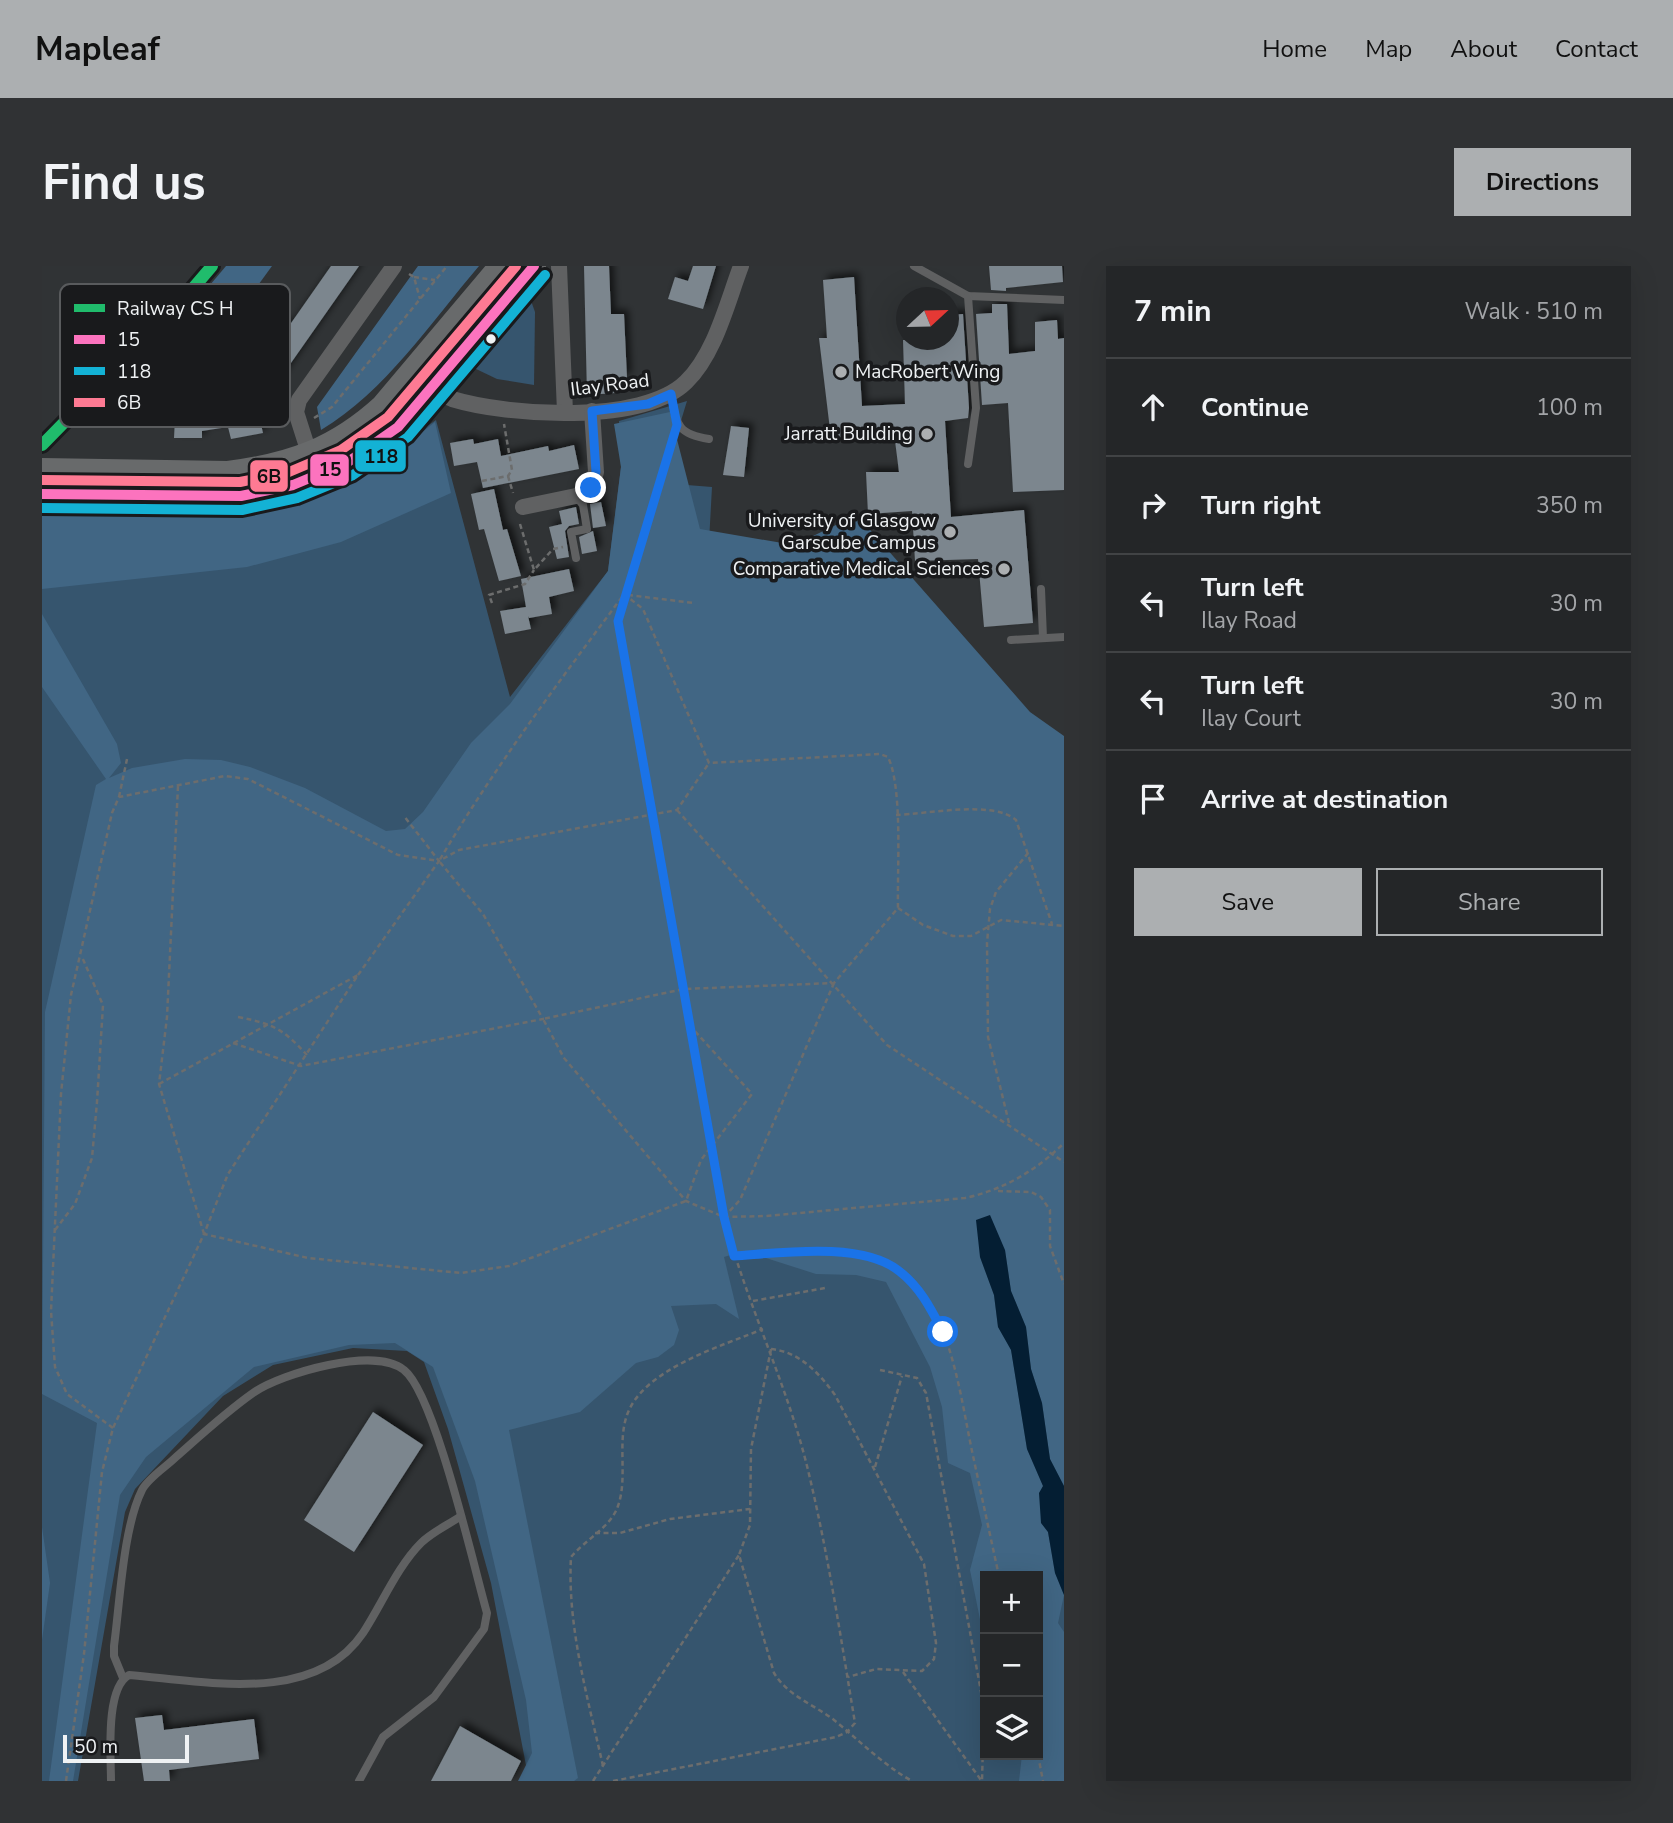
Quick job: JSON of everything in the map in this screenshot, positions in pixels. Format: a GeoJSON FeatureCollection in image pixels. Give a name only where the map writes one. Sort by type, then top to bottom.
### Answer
{"type":"FeatureCollection","features":[{"type":"Feature","properties":{"kind":"main road"},"geometry":{"type":"LineString","coordinates":[[42,470],[76,484],[241,496],[293,485],[348,462],[398,427],[424,380],[501,266]]}},
{"type":"Feature","properties":{"kind":"main road"},"geometry":{"type":"LineString","coordinates":[[42,495],[76,484],[228,473],[258,469],[310,456],[364,424],[424,380],[534,266]]}},
{"type":"Feature","properties":{"kind":"street"},"geometry":{"type":"LineString","coordinates":[[559,266],[565,412]]}},
{"type":"Feature","properties":{"kind":"street","name":"Ilay Road"},"geometry":{"type":"LineString","coordinates":[[424,380],[450,398],[531,414],[592,411],[648,404],[671,394],[689,379],[709,347],[740,266]]}},
{"type":"Feature","properties":{"kind":"street"},"geometry":{"type":"LineString","coordinates":[[310,456],[297,418],[299,400],[400,269]]}},
{"type":"Feature","properties":{"kind":"street"},"geometry":{"type":"LineString","coordinates":[[518,507],[576,496],[591,488],[596,472],[592,411]]}},
{"type":"Feature","properties":{"kind":"lane"},"geometry":{"type":"LineString","coordinates":[[914,266],[968,296],[1064,300]]}},
{"type":"Feature","properties":{"kind":"lane"},"geometry":{"type":"LineString","coordinates":[[968,296],[976,408],[968,464]]}},
{"type":"Feature","properties":{"kind":"lane"},"geometry":{"type":"LineString","coordinates":[[671,394],[677,425],[690,436],[709,439]]}},
{"type":"Feature","properties":{"kind":"lane"},"geometry":{"type":"LineString","coordinates":[[576,496],[583,505],[587,529],[571,532],[576,558]]}},
{"type":"Feature","properties":{"kind":"lane"},"geometry":{"type":"LineString","coordinates":[[1041,589],[1043,638]]}},
{"type":"Feature","properties":{"kind":"lane"},"geometry":{"type":"LineString","coordinates":[[1011,640],[1064,637]]}},
{"type":"Feature","properties":{"kind":"lane"},"geometry":{"type":"LineString","coordinates":[[123,1678],[114,1656],[114,1646],[129,1540],[143,1487],[209,1427],[271,1384],[368,1358],[388,1361],[404,1370],[426,1403],[461,1516],[486,1613],[484,1629],[434,1697],[383,1737],[359,1781]]}},
{"type":"Feature","properties":{"kind":"lane"},"geometry":{"type":"LineString","coordinates":[[111,1781],[111,1723],[117,1687],[123,1678],[129,1675],[194,1682],[256,1683],[322,1670],[348,1651],[361,1636],[421,1543],[461,1516]]}},
{"type":"Feature","properties":{"kind":"path"},"geometry":{"type":"LineString","coordinates":[[297,418],[317,418],[332,407],[447,266]]}},
{"type":"Feature","properties":{"kind":"path"},"geometry":{"type":"LineString","coordinates":[[400,269],[414,277],[436,279]]}},
{"type":"Feature","properties":{"kind":"path"},"geometry":{"type":"LineString","coordinates":[[414,277],[420,299]]}},
{"type":"Feature","properties":{"kind":"path"},"geometry":{"type":"LineString","coordinates":[[613,1781],[847,1732],[855,1723],[809,1471],[771,1349],[734,1256],[724,1217],[618,621],[677,425]]}},
{"type":"Feature","properties":{"kind":"path"},"geometry":{"type":"LineString","coordinates":[[482,481],[508,475],[512,470],[504,429]]}},
{"type":"Feature","properties":{"kind":"path"},"geometry":{"type":"LineString","coordinates":[[508,475],[534,570]]}},
{"type":"Feature","properties":{"kind":"path"},"geometry":{"type":"LineString","coordinates":[[492,603],[489,595],[525,584],[552,549]]}},
{"type":"Feature","properties":{"kind":"path"},"geometry":{"type":"LineString","coordinates":[[624,594],[694,603]]}},
{"type":"Feature","properties":{"kind":"path"},"geometry":{"type":"LineString","coordinates":[[624,594],[643,609],[709,763]]}},
{"type":"Feature","properties":{"kind":"path"},"geometry":{"type":"LineString","coordinates":[[178,785],[167,1017],[159,1084],[204,1234],[228,1174],[262,1118],[301,1066],[358,975],[439,861],[477,798],[532,718],[624,594]]}},
{"type":"Feature","properties":{"kind":"path"},"geometry":{"type":"LineString","coordinates":[[709,763],[880,754],[888,757],[892,765],[896,815],[898,908],[834,983],[740,1200],[724,1217]]}},
{"type":"Feature","properties":{"kind":"path"},"geometry":{"type":"LineString","coordinates":[[113,1429],[67,1394],[55,1367],[51,1311],[61,1094],[71,995],[82,957],[112,813],[119,797],[127,759]]}},
{"type":"Feature","properties":{"kind":"path"},"geometry":{"type":"LineString","coordinates":[[119,797],[225,776],[248,779],[398,855],[439,861],[459,850],[652,817],[677,810],[709,763]]}},
{"type":"Feature","properties":{"kind":"path"},"geometry":{"type":"LineString","coordinates":[[896,815],[991,809],[1006,812],[1016,820],[1052,925]]}},
{"type":"Feature","properties":{"kind":"path"},"geometry":{"type":"LineString","coordinates":[[677,810],[887,1045],[1009,1123],[1064,1162]]}},
{"type":"Feature","properties":{"kind":"path"},"geometry":{"type":"LineString","coordinates":[[404,816],[483,914],[564,1058],[686,1201],[724,1217],[766,1216],[965,1198],[995,1191],[1031,1192],[1041,1197],[1050,1210],[1050,1246],[1064,1284]]}},
{"type":"Feature","properties":{"kind":"path"},"geometry":{"type":"LineString","coordinates":[[1009,1123],[988,1037],[988,924],[996,892],[1029,852]]}},
{"type":"Feature","properties":{"kind":"path"},"geometry":{"type":"LineString","coordinates":[[898,908],[923,925],[953,936],[971,936],[988,924],[1001,920],[1064,926]]}},
{"type":"Feature","properties":{"kind":"path"},"geometry":{"type":"LineString","coordinates":[[55,1230],[75,1204],[93,1147],[103,1005],[82,957]]}},
{"type":"Feature","properties":{"kind":"path"},"geometry":{"type":"LineString","coordinates":[[159,1084],[358,975]]}},
{"type":"Feature","properties":{"kind":"path"},"geometry":{"type":"LineString","coordinates":[[233,1043],[301,1066],[684,989],[834,983]]}},
{"type":"Feature","properties":{"kind":"path"},"geometry":{"type":"LineString","coordinates":[[238,1017],[270,1023],[283,1030],[307,1055]]}},
{"type":"Feature","properties":{"kind":"path"},"geometry":{"type":"LineString","coordinates":[[690,1027],[752,1094]]}},
{"type":"Feature","properties":{"kind":"path"},"geometry":{"type":"LineString","coordinates":[[995,1191],[1051,1155],[1064,1143]]}},
{"type":"Feature","properties":{"kind":"path"},"geometry":{"type":"LineString","coordinates":[[734,1256],[799,1252],[866,1256],[897,1268],[917,1288],[931,1308],[951,1354],[998,1571]]}},
{"type":"Feature","properties":{"kind":"path"},"geometry":{"type":"LineString","coordinates":[[753,1301],[825,1288]]}},
{"type":"Feature","properties":{"kind":"path"},"geometry":{"type":"LineString","coordinates":[[603,1766],[585,1685],[570,1580],[571,1557],[618,1506],[627,1415],[649,1385],[670,1368],[763,1329]]}},
{"type":"Feature","properties":{"kind":"path"},"geometry":{"type":"LineString","coordinates":[[771,1349],[781,1350],[818,1372],[835,1395],[924,1564],[936,1643],[934,1659],[922,1671],[876,1669],[847,1678]]}},
{"type":"Feature","properties":{"kind":"path"},"geometry":{"type":"LineString","coordinates":[[593,1781],[738,1555],[750,1525],[751,1449],[771,1349]]}},
{"type":"Feature","properties":{"kind":"path"},"geometry":{"type":"LineString","coordinates":[[880,1370],[917,1378],[926,1393],[984,1708],[982,1781]]}},
{"type":"Feature","properties":{"kind":"path"},"geometry":{"type":"LineString","coordinates":[[874,1469],[902,1376]]}},
{"type":"Feature","properties":{"kind":"path"},"geometry":{"type":"LineString","coordinates":[[595,1533],[620,1533],[670,1519],[750,1509]]}},
{"type":"Feature","properties":{"kind":"path"},"geometry":{"type":"LineString","coordinates":[[738,1555],[774,1673],[783,1687],[847,1732],[888,1768],[912,1781]]}},
{"type":"Feature","properties":{"kind":"path"},"geometry":{"type":"LineString","coordinates":[[903,1672],[982,1781]]}},
{"type":"Feature","properties":{"kind":"path"},"geometry":{"type":"LineString","coordinates":[[1039,1760],[1043,1781]]}},
{"type":"Feature","properties":{"kind":"shaded area"},"geometry":{"type":"Polygon","coordinates":[[[226,266],[272,266],[259,284],[211,284],[226,266]]]}},
{"type":"Feature","properties":{"kind":"shaded area"},"geometry":{"type":"Polygon","coordinates":[[[418,266],[479,266],[386,376],[366,396],[321,430],[317,407],[418,266]]]}},
{"type":"Feature","properties":{"kind":"shaded area"},"geometry":{"type":"Polygon","coordinates":[[[529,295],[535,312],[534,385],[497,379],[474,368],[529,295]]]}},
{"type":"Feature","properties":{"kind":"shaded area"},"geometry":{"type":"Polygon","coordinates":[[[687,401],[662,483],[712,487],[709,542],[1064,778],[1064,1781],[529,1781],[491,1583],[448,1429],[424,1362],[407,1351],[353,1348],[273,1365],[223,1396],[135,1489],[125,1512],[78,1781],[42,1781],[42,510],[236,512],[320,494],[355,477],[436,420],[510,697],[608,571],[621,467],[619,421],[687,401]]]}},
{"type":"Feature","properties":{"kind":"shaded area"},"geometry":{"type":"Polygon","coordinates":[[[670,412],[700,529],[794,545],[857,515],[1030,712],[1064,736],[1064,1486],[1050,1459],[1042,1403],[1031,1369],[1026,1327],[1011,1291],[1005,1250],[980,1257],[994,1295],[998,1327],[1011,1349],[1027,1449],[1043,1486],[1041,1522],[1048,1532],[1055,1573],[1064,1595],[1058,1623],[1064,1632],[1064,1781],[1019,1781],[1021,1760],[1043,1760],[1043,1571],[980,1571],[980,1619],[970,1570],[982,1525],[970,1473],[948,1463],[942,1407],[930,1367],[886,1282],[856,1275],[816,1274],[744,1251],[724,1257],[739,1319],[716,1304],[671,1306],[679,1330],[674,1345],[658,1357],[636,1363],[580,1412],[509,1430],[578,1778],[574,1781],[518,1781],[532,1753],[526,1700],[475,1481],[433,1367],[395,1343],[349,1345],[254,1367],[146,1457],[120,1495],[73,1781],[49,1781],[97,1423],[42,1394],[45,1012],[96,785],[106,779],[42,687],[42,614],[117,744],[121,763],[109,778],[132,768],[185,759],[221,760],[250,767],[305,788],[386,831],[405,829],[423,812],[471,743],[510,704],[608,571],[621,467],[614,424],[670,412]]]}},
{"type":"Feature","properties":{"kind":"shaded area"},"geometry":{"type":"Polygon","coordinates":[[[435,422],[451,493],[341,542],[247,567],[42,589],[42,512],[109,515],[237,514],[323,495],[392,456],[435,422]]]}},
{"type":"Feature","properties":{"kind":"shaded area"},"geometry":{"type":"Polygon","coordinates":[[[990,1215],[1005,1250],[1011,1291],[1026,1327],[1031,1369],[1042,1403],[1050,1459],[1064,1486],[1064,1595],[1055,1573],[1048,1532],[1041,1523],[1039,1493],[1043,1486],[1027,1449],[1011,1350],[998,1327],[994,1295],[980,1257],[976,1220],[990,1215]]]}},
{"type":"Feature","properties":{"kind":"shaded area"},"geometry":{"type":"Polygon","coordinates":[[[42,1527],[50,1583],[42,1640],[42,1527]]]}},
{"type":"Feature","properties":{"kind":"building"},"geometry":{"type":"Polygon","coordinates":[[[331,266],[359,266],[290,364],[290,325],[331,266]]]}},
{"type":"Feature","properties":{"kind":"building"},"geometry":{"type":"Polygon","coordinates":[[[584,266],[609,266],[611,314],[624,314],[627,378],[615,378],[615,393],[587,395],[584,266]]]}},
{"type":"Feature","properties":{"kind":"building"},"geometry":{"type":"Polygon","coordinates":[[[693,266],[716,266],[703,309],[668,299],[675,277],[688,281],[693,266]]]}},
{"type":"Feature","properties":{"kind":"building"},"geometry":{"type":"Polygon","coordinates":[[[989,266],[1062,266],[1063,282],[1006,288],[1006,291],[991,290],[989,266]]]}},
{"type":"Feature","properties":{"kind":"building"},"geometry":{"type":"Polygon","coordinates":[[[854,277],[862,406],[905,404],[903,350],[959,350],[959,314],[963,314],[968,418],[945,421],[951,517],[1024,510],[1033,623],[984,627],[978,559],[915,561],[912,511],[868,514],[866,472],[899,472],[894,433],[831,438],[819,338],[827,338],[823,280],[854,277]]]}},
{"type":"Feature","properties":{"kind":"building"},"geometry":{"type":"Polygon","coordinates":[[[992,304],[1007,304],[1009,354],[1035,351],[1035,322],[1057,320],[1058,339],[1064,338],[1064,490],[1013,492],[1008,403],[982,405],[976,314],[992,313],[992,304]]]}},
{"type":"Feature","properties":{"kind":"building"},"geometry":{"type":"Polygon","coordinates":[[[731,426],[749,428],[744,477],[723,475],[731,426]]]}},
{"type":"Feature","properties":{"kind":"building"},"geometry":{"type":"Polygon","coordinates":[[[175,427],[228,427],[202,431],[202,438],[174,438],[175,427]]]}},
{"type":"Feature","properties":{"kind":"building"},"geometry":{"type":"Polygon","coordinates":[[[228,427],[262,427],[263,433],[231,439],[228,427]]]}},
{"type":"Feature","properties":{"kind":"building"},"geometry":{"type":"Polygon","coordinates":[[[473,439],[474,444],[498,439],[501,456],[548,446],[549,451],[574,445],[579,469],[483,488],[477,462],[454,466],[450,443],[473,439]]]}},
{"type":"Feature","properties":{"kind":"building"},"geometry":{"type":"Polygon","coordinates":[[[494,489],[503,530],[507,529],[521,576],[499,581],[484,529],[479,530],[471,494],[494,489]]]}},
{"type":"Feature","properties":{"kind":"building"},"geometry":{"type":"Polygon","coordinates":[[[601,502],[606,526],[593,528],[590,504],[601,502]]]}},
{"type":"Feature","properties":{"kind":"building"},"geometry":{"type":"Polygon","coordinates":[[[576,507],[579,524],[569,526],[565,531],[569,557],[557,559],[549,527],[562,524],[559,511],[576,507]]]}},
{"type":"Feature","properties":{"kind":"building"},"geometry":{"type":"Polygon","coordinates":[[[593,531],[597,551],[582,554],[579,537],[593,531]]]}},
{"type":"Feature","properties":{"kind":"building"},"geometry":{"type":"Polygon","coordinates":[[[569,569],[574,591],[549,597],[552,614],[528,616],[531,629],[505,634],[500,611],[526,607],[521,579],[569,569]]]}},
{"type":"Feature","properties":{"kind":"building"},"geometry":{"type":"Polygon","coordinates":[[[373,1412],[423,1445],[354,1552],[304,1520],[373,1412]]]}},
{"type":"Feature","properties":{"kind":"building"},"geometry":{"type":"Polygon","coordinates":[[[162,1715],[164,1730],[254,1719],[259,1759],[169,1770],[170,1781],[144,1781],[135,1718],[162,1715]]]}},
{"type":"Feature","properties":{"kind":"building"},"geometry":{"type":"Polygon","coordinates":[[[460,1726],[521,1761],[511,1781],[431,1781],[460,1726]]]}},
{"type":"Feature","properties":{"kind":"transit line"},"geometry":{"type":"LineString","coordinates":[[197,284],[212,266]]}},
{"type":"Feature","properties":{"kind":"transit line","name":"6B"},"geometry":{"type":"LineString","coordinates":[[42,480],[240,482],[289,472],[341,450],[388,417],[516,266]]}},
{"type":"Feature","properties":{"kind":"transit line","name":"15"},"geometry":{"type":"LineString","coordinates":[[42,494],[241,496],[293,485],[348,462],[398,427],[534,266]]}},
{"type":"Feature","properties":{"kind":"transit line","name":"118"},"geometry":{"type":"LineString","coordinates":[[42,508],[242,510],[297,498],[353,475],[408,437],[545,275]]}},
{"type":"Feature","properties":{"kind":"transit line"},"geometry":{"type":"LineString","coordinates":[[42,445],[60,427]]}},
{"type":"Feature","properties":{"kind":"place","name":"MacRobert Wing"},"geometry":{"type":"Point","coordinates":[841,372]}},
{"type":"Feature","properties":{"kind":"place","name":"Jarratt Building"},"geometry":{"type":"Point","coordinates":[927,434]}},
{"type":"Feature","properties":{"kind":"place","name":"University of Glasgow Garscube Campus"},"geometry":{"type":"Point","coordinates":[950,532]}},
{"type":"Feature","properties":{"kind":"place","name":"Comparative Medical Sciences"},"geometry":{"type":"Point","coordinates":[1004,569]}},
{"type":"Feature","properties":{"kind":"route"},"geometry":{"type":"LineString","coordinates":[[591,488],[596,472],[592,411],[648,404],[671,394],[677,425],[618,621],[724,1217],[734,1256],[799,1252],[866,1256],[897,1268],[917,1288],[943,1332]]}}]}
